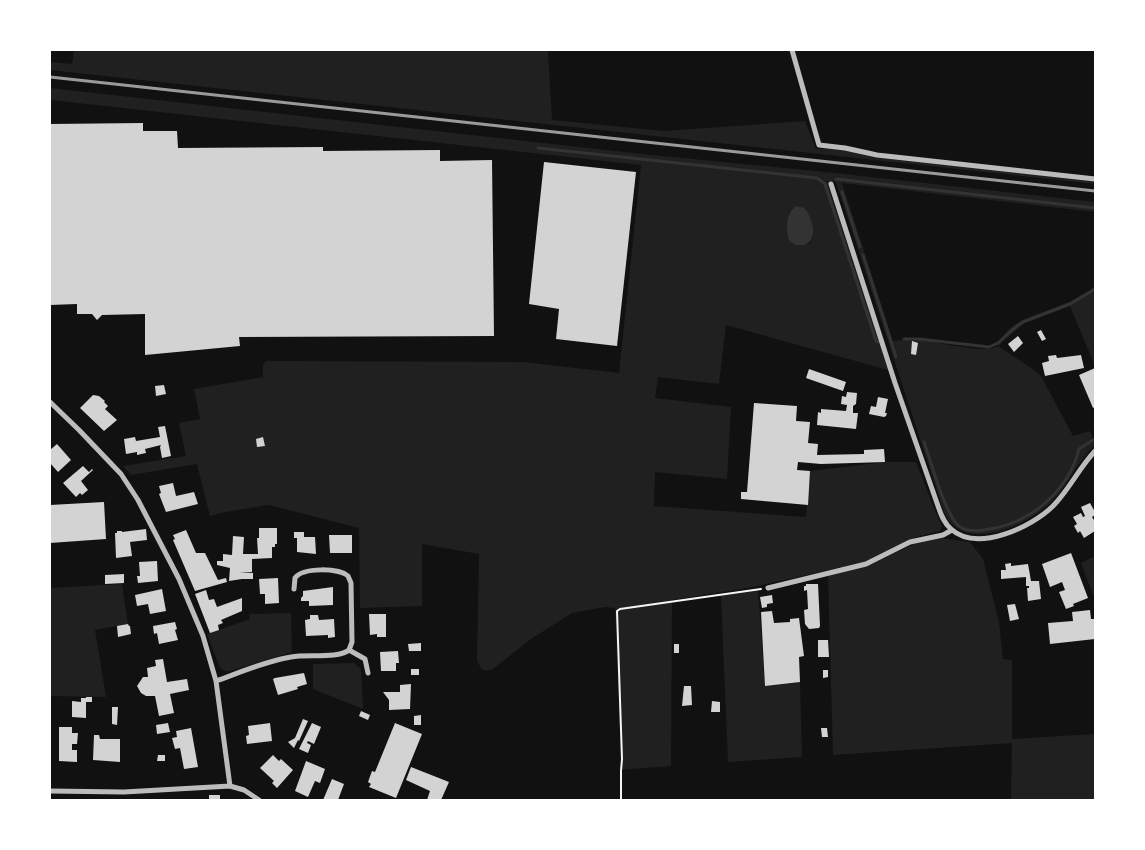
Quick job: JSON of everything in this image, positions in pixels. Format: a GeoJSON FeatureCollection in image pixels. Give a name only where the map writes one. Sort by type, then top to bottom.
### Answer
{"type":"FeatureCollection","features":[{"type":"Feature","properties":{"kind":"street"},"geometry":{"type":"LineString","coordinates":[[792,50],[819,145],[877,155],[1095,179]]}},
{"type":"Feature","properties":{"kind":"street"},"geometry":{"type":"LineString","coordinates":[[831,184],[895,382],[938,506],[944,521],[952,530],[966,537],[987,538],[1011,533],[1030,524],[1053,506],[1095,451]]}},
{"type":"Feature","properties":{"kind":"street"},"geometry":{"type":"LineString","coordinates":[[50,402],[110,462],[138,500],[179,579],[193,610],[210,657],[216,681],[230,786]]}},
{"type":"Feature","properties":{"kind":"street"},"geometry":{"type":"LineString","coordinates":[[768,588],[866,564],[910,542],[943,535],[952,530]]}},
{"type":"Feature","properties":{"kind":"street"},"geometry":{"type":"LineString","coordinates":[[216,681],[282,659],[342,654],[349,650],[352,639],[351,584],[348,576],[337,571],[303,572],[295,578],[294,589]]}},
{"type":"Feature","properties":{"kind":"street"},"geometry":{"type":"LineString","coordinates":[[349,650],[365,659],[368,673]]}},
{"type":"Feature","properties":{"kind":"street"},"geometry":{"type":"LineString","coordinates":[[50,791],[124,792],[230,786],[244,790],[260,800]]}},
{"type":"Feature","properties":{"kind":"path"},"geometry":{"type":"LineString","coordinates":[[621,800],[622,749],[616,615],[618,610],[768,588]]}},
{"type":"Feature","properties":{"kind":"shaded area"},"geometry":{"type":"Polygon","coordinates":[[[74,50],[548,50],[552,120],[664,131],[805,121],[816,149],[843,149],[870,156],[1095,181],[1095,184],[50,70],[50,62],[72,64],[74,50]]]}},
{"type":"Feature","properties":{"kind":"shaded area"},"geometry":{"type":"Polygon","coordinates":[[[50,88],[1095,202],[1095,212],[842,183],[893,341],[920,340],[982,349],[998,346],[1041,376],[1073,436],[1090,431],[1095,445],[1053,500],[1032,517],[1005,530],[990,533],[976,534],[963,531],[952,524],[941,504],[836,182],[827,181],[888,370],[726,325],[719,384],[658,377],[655,398],[731,407],[727,479],[655,472],[654,506],[806,517],[810,471],[885,462],[916,462],[942,526],[940,531],[916,537],[869,561],[753,587],[672,600],[671,766],[619,770],[621,759],[615,608],[605,607],[572,613],[531,639],[493,669],[485,671],[477,661],[479,554],[422,544],[422,606],[360,608],[359,528],[269,505],[210,516],[197,464],[131,475],[123,466],[186,456],[179,423],[200,419],[194,389],[263,377],[263,365],[266,361],[523,362],[619,373],[641,165],[50,100],[50,88]],[[798,206],[789,213],[787,221],[789,239],[809,244],[813,234],[809,214],[798,206]]]}},
{"type":"Feature","properties":{"kind":"shaded area"},"geometry":{"type":"Polygon","coordinates":[[[796,206],[804,208],[808,212],[812,224],[812,237],[806,244],[796,245],[789,240],[787,231],[788,217],[796,206]]]}},
{"type":"Feature","properties":{"kind":"shaded area"},"geometry":{"type":"Polygon","coordinates":[[[1095,287],[1095,366],[1070,306],[1024,323],[998,346],[998,342],[1010,328],[1022,320],[1069,302],[1095,287]]]}},
{"type":"Feature","properties":{"kind":"shaded area"},"geometry":{"type":"Polygon","coordinates":[[[941,538],[970,542],[983,559],[999,622],[1003,659],[1012,660],[1012,739],[1095,734],[1095,800],[1011,800],[1012,743],[833,755],[828,576],[872,564],[920,541],[941,538]]]}},
{"type":"Feature","properties":{"kind":"shaded area"},"geometry":{"type":"Polygon","coordinates":[[[1095,556],[1095,594],[1093,595],[1081,563],[1095,556]]]}},
{"type":"Feature","properties":{"kind":"shaded area"},"geometry":{"type":"Polygon","coordinates":[[[122,584],[128,624],[95,630],[106,697],[50,696],[50,588],[122,584]]]}},
{"type":"Feature","properties":{"kind":"shaded area"},"geometry":{"type":"Polygon","coordinates":[[[758,590],[765,686],[800,682],[802,757],[728,762],[721,595],[758,590]]]}},
{"type":"Feature","properties":{"kind":"shaded area"},"geometry":{"type":"Polygon","coordinates":[[[291,613],[292,652],[230,671],[220,668],[207,634],[250,619],[249,614],[291,613]]]}},
{"type":"Feature","properties":{"kind":"shaded area"},"geometry":{"type":"Polygon","coordinates":[[[354,663],[361,669],[363,709],[313,689],[313,664],[354,663]]]}},
{"type":"Feature","properties":{"kind":"building"},"geometry":{"type":"Polygon","coordinates":[[[143,123],[143,131],[177,131],[178,148],[323,147],[323,151],[440,150],[440,161],[492,160],[494,336],[239,337],[240,346],[145,355],[145,314],[102,315],[97,320],[92,314],[77,314],[77,304],[50,305],[50,124],[143,123]]]}},
{"type":"Feature","properties":{"kind":"building"},"geometry":{"type":"Polygon","coordinates":[[[544,162],[636,172],[617,346],[556,339],[559,309],[529,304],[544,162]]]}},
{"type":"Feature","properties":{"kind":"building"},"geometry":{"type":"Polygon","coordinates":[[[1041,330],[1046,339],[1042,341],[1037,332],[1041,330]]]}},
{"type":"Feature","properties":{"kind":"building"},"geometry":{"type":"Polygon","coordinates":[[[1018,336],[1023,343],[1014,352],[1008,344],[1018,336]]]}},
{"type":"Feature","properties":{"kind":"building"},"geometry":{"type":"Polygon","coordinates":[[[912,341],[918,343],[916,355],[911,354],[912,341]]]}},
{"type":"Feature","properties":{"kind":"building"},"geometry":{"type":"Polygon","coordinates":[[[1056,355],[1057,358],[1081,355],[1084,368],[1045,376],[1042,363],[1049,361],[1048,356],[1056,355]]]}},
{"type":"Feature","properties":{"kind":"building"},"geometry":{"type":"Polygon","coordinates":[[[1095,368],[1095,407],[1093,408],[1079,375],[1095,368]]]}},
{"type":"Feature","properties":{"kind":"building"},"geometry":{"type":"Polygon","coordinates":[[[809,369],[846,382],[843,391],[806,378],[809,369]]]}},
{"type":"Feature","properties":{"kind":"building"},"geometry":{"type":"Polygon","coordinates":[[[164,385],[166,394],[156,396],[155,386],[164,385]]]}},
{"type":"Feature","properties":{"kind":"building"},"geometry":{"type":"Polygon","coordinates":[[[847,392],[857,393],[856,404],[853,406],[853,413],[858,413],[856,429],[817,425],[818,412],[821,413],[821,409],[846,411],[847,405],[841,404],[842,396],[846,397],[847,392]]]}},
{"type":"Feature","properties":{"kind":"building"},"geometry":{"type":"Polygon","coordinates":[[[93,395],[99,396],[105,401],[108,406],[105,409],[117,420],[104,431],[80,408],[93,395]]]}},
{"type":"Feature","properties":{"kind":"building"},"geometry":{"type":"Polygon","coordinates":[[[878,397],[888,399],[885,413],[887,413],[884,417],[869,414],[871,406],[876,407],[878,397]]]}},
{"type":"Feature","properties":{"kind":"building"},"geometry":{"type":"Polygon","coordinates":[[[754,403],[797,406],[796,421],[810,422],[808,443],[818,444],[817,455],[864,454],[864,450],[884,449],[885,462],[821,464],[798,462],[797,470],[810,471],[808,505],[741,499],[741,492],[747,492],[754,403]]]}},
{"type":"Feature","properties":{"kind":"building"},"geometry":{"type":"Polygon","coordinates":[[[165,426],[171,456],[162,458],[161,445],[145,449],[146,453],[137,455],[137,452],[126,454],[124,439],[135,437],[136,441],[160,437],[158,427],[165,426]]]}},
{"type":"Feature","properties":{"kind":"building"},"geometry":{"type":"Polygon","coordinates":[[[263,437],[265,446],[257,447],[256,439],[263,437]]]}},
{"type":"Feature","properties":{"kind":"building"},"geometry":{"type":"Polygon","coordinates":[[[57,444],[71,460],[58,472],[50,463],[50,450],[57,444]]]}},
{"type":"Feature","properties":{"kind":"building"},"geometry":{"type":"Polygon","coordinates":[[[83,466],[89,472],[93,470],[81,481],[88,490],[76,497],[63,483],[83,466]]]}},
{"type":"Feature","properties":{"kind":"building"},"geometry":{"type":"Polygon","coordinates":[[[173,483],[176,496],[194,492],[198,504],[166,512],[159,494],[161,493],[159,486],[173,483]]]}},
{"type":"Feature","properties":{"kind":"building"},"geometry":{"type":"Polygon","coordinates":[[[104,502],[106,539],[50,543],[50,505],[104,502]]]}},
{"type":"Feature","properties":{"kind":"building"},"geometry":{"type":"Polygon","coordinates":[[[1090,503],[1095,512],[1095,515],[1092,517],[1095,519],[1095,531],[1084,538],[1074,526],[1077,524],[1073,517],[1081,513],[1083,517],[1085,516],[1081,507],[1090,503]]]}},
{"type":"Feature","properties":{"kind":"building"},"geometry":{"type":"Polygon","coordinates":[[[259,528],[277,528],[277,544],[275,544],[275,547],[272,547],[272,558],[252,559],[252,572],[239,572],[253,573],[253,579],[229,581],[230,568],[217,565],[217,561],[223,561],[223,554],[232,555],[233,536],[244,537],[243,554],[258,554],[257,538],[259,538],[259,528]]]}},
{"type":"Feature","properties":{"kind":"building"},"geometry":{"type":"Polygon","coordinates":[[[146,529],[147,540],[130,542],[132,556],[116,558],[115,533],[117,531],[146,529]]]}},
{"type":"Feature","properties":{"kind":"building"},"geometry":{"type":"Polygon","coordinates":[[[186,530],[196,553],[205,553],[218,580],[226,578],[227,582],[195,591],[173,540],[175,539],[173,535],[186,530]]]}},
{"type":"Feature","properties":{"kind":"building"},"geometry":{"type":"Polygon","coordinates":[[[294,532],[304,532],[304,537],[315,537],[316,554],[297,552],[297,538],[294,538],[294,532]]]}},
{"type":"Feature","properties":{"kind":"building"},"geometry":{"type":"Polygon","coordinates":[[[329,535],[352,535],[352,553],[330,553],[329,535]]]}},
{"type":"Feature","properties":{"kind":"building"},"geometry":{"type":"Polygon","coordinates":[[[1071,553],[1088,598],[1066,609],[1059,592],[1065,590],[1062,582],[1050,587],[1042,564],[1071,553]]]}},
{"type":"Feature","properties":{"kind":"building"},"geometry":{"type":"Polygon","coordinates":[[[157,561],[158,581],[138,583],[137,576],[140,576],[139,562],[157,561]]]}},
{"type":"Feature","properties":{"kind":"building"},"geometry":{"type":"Polygon","coordinates":[[[1011,563],[1011,566],[1028,564],[1031,581],[1039,581],[1041,599],[1028,601],[1027,588],[1029,586],[1026,586],[1026,577],[1001,579],[1001,570],[1006,570],[1005,564],[1011,563]]]}},
{"type":"Feature","properties":{"kind":"building"},"geometry":{"type":"Polygon","coordinates":[[[124,574],[124,583],[105,584],[105,575],[124,574]]]}},
{"type":"Feature","properties":{"kind":"building"},"geometry":{"type":"Polygon","coordinates":[[[278,578],[279,603],[265,604],[265,594],[260,594],[259,579],[278,578]]]}},
{"type":"Feature","properties":{"kind":"building"},"geometry":{"type":"Polygon","coordinates":[[[806,584],[818,584],[819,628],[809,629],[805,624],[804,610],[808,609],[807,590],[804,591],[806,584]]]}},
{"type":"Feature","properties":{"kind":"building"},"geometry":{"type":"Polygon","coordinates":[[[333,587],[333,605],[309,606],[309,601],[301,601],[303,591],[333,587]]]}},
{"type":"Feature","properties":{"kind":"building"},"geometry":{"type":"Polygon","coordinates":[[[162,589],[166,611],[150,614],[148,604],[137,606],[135,595],[162,589]]]}},
{"type":"Feature","properties":{"kind":"building"},"geometry":{"type":"Polygon","coordinates":[[[206,590],[209,600],[214,599],[217,607],[242,598],[242,611],[221,620],[223,623],[218,625],[219,630],[210,633],[195,594],[206,590]]]}},
{"type":"Feature","properties":{"kind":"building"},"geometry":{"type":"Polygon","coordinates":[[[772,595],[773,603],[767,604],[767,607],[762,608],[760,597],[772,595]]]}},
{"type":"Feature","properties":{"kind":"building"},"geometry":{"type":"Polygon","coordinates":[[[1015,604],[1019,619],[1010,621],[1007,605],[1015,604]]]}},
{"type":"Feature","properties":{"kind":"building"},"geometry":{"type":"Polygon","coordinates":[[[1090,610],[1091,619],[1095,619],[1095,639],[1050,644],[1048,623],[1073,621],[1072,612],[1090,610]]]}},
{"type":"Feature","properties":{"kind":"building"},"geometry":{"type":"Polygon","coordinates":[[[772,611],[774,623],[790,622],[790,619],[799,618],[804,656],[799,657],[800,682],[765,686],[761,612],[772,611]]]}},
{"type":"Feature","properties":{"kind":"building"},"geometry":{"type":"Polygon","coordinates":[[[369,614],[386,614],[386,637],[377,637],[377,634],[370,635],[369,614]]]}},
{"type":"Feature","properties":{"kind":"building"},"geometry":{"type":"Polygon","coordinates":[[[310,615],[318,615],[319,620],[334,619],[335,637],[328,638],[328,635],[306,636],[305,620],[310,619],[310,615]]]}},
{"type":"Feature","properties":{"kind":"building"},"geometry":{"type":"Polygon","coordinates":[[[175,622],[178,640],[159,644],[157,633],[154,634],[153,626],[175,622]]]}},
{"type":"Feature","properties":{"kind":"building"},"geometry":{"type":"Polygon","coordinates":[[[128,624],[131,634],[118,637],[117,626],[128,624]]]}},
{"type":"Feature","properties":{"kind":"building"},"geometry":{"type":"Polygon","coordinates":[[[818,640],[828,640],[829,657],[818,657],[818,640]]]}},
{"type":"Feature","properties":{"kind":"building"},"geometry":{"type":"Polygon","coordinates":[[[421,643],[421,651],[409,651],[408,644],[421,643]]]}},
{"type":"Feature","properties":{"kind":"building"},"geometry":{"type":"Polygon","coordinates":[[[674,644],[679,644],[679,653],[674,653],[674,644]]]}},
{"type":"Feature","properties":{"kind":"building"},"geometry":{"type":"Polygon","coordinates":[[[398,651],[399,663],[396,663],[396,671],[381,671],[380,652],[398,651]]]}},
{"type":"Feature","properties":{"kind":"building"},"geometry":{"type":"Polygon","coordinates":[[[163,659],[167,682],[187,679],[189,690],[170,694],[174,713],[159,716],[155,696],[146,696],[141,693],[137,686],[143,677],[148,677],[147,668],[156,666],[155,660],[163,659]]]}},
{"type":"Feature","properties":{"kind":"building"},"geometry":{"type":"Polygon","coordinates":[[[411,669],[419,669],[419,675],[411,675],[411,669]]]}},
{"type":"Feature","properties":{"kind":"building"},"geometry":{"type":"Polygon","coordinates":[[[823,670],[828,670],[828,677],[823,678],[823,670]]]}},
{"type":"Feature","properties":{"kind":"building"},"geometry":{"type":"Polygon","coordinates":[[[304,673],[307,684],[278,695],[273,679],[304,673]]]}},
{"type":"Feature","properties":{"kind":"building"},"geometry":{"type":"Polygon","coordinates":[[[411,684],[410,709],[389,710],[389,700],[383,692],[400,692],[400,685],[411,684]]]}},
{"type":"Feature","properties":{"kind":"building"},"geometry":{"type":"Polygon","coordinates":[[[684,686],[691,686],[692,705],[682,706],[684,686]]]}},
{"type":"Feature","properties":{"kind":"building"},"geometry":{"type":"Polygon","coordinates":[[[92,697],[92,702],[86,702],[86,718],[72,717],[72,701],[81,702],[81,698],[92,697]]]}},
{"type":"Feature","properties":{"kind":"building"},"geometry":{"type":"Polygon","coordinates":[[[712,701],[720,702],[720,712],[711,712],[712,701]]]}},
{"type":"Feature","properties":{"kind":"building"},"geometry":{"type":"Polygon","coordinates":[[[112,707],[118,707],[117,725],[112,724],[112,707]]]}},
{"type":"Feature","properties":{"kind":"building"},"geometry":{"type":"Polygon","coordinates":[[[361,711],[370,715],[368,720],[359,716],[361,711]]]}},
{"type":"Feature","properties":{"kind":"building"},"geometry":{"type":"Polygon","coordinates":[[[421,715],[421,725],[414,725],[414,716],[421,715]]]}},
{"type":"Feature","properties":{"kind":"building"},"geometry":{"type":"Polygon","coordinates":[[[303,719],[308,721],[294,748],[288,742],[295,738],[303,719]]]}},
{"type":"Feature","properties":{"kind":"building"},"geometry":{"type":"Polygon","coordinates":[[[168,723],[170,732],[157,734],[156,725],[168,723]]]}},
{"type":"Feature","properties":{"kind":"building"},"geometry":{"type":"Polygon","coordinates":[[[270,723],[272,741],[247,744],[248,726],[270,723]]]}},
{"type":"Feature","properties":{"kind":"building"},"geometry":{"type":"Polygon","coordinates":[[[312,723],[321,727],[314,744],[308,741],[307,743],[311,745],[308,753],[299,749],[312,723]]]}},
{"type":"Feature","properties":{"kind":"building"},"geometry":{"type":"Polygon","coordinates":[[[395,723],[422,734],[396,798],[369,787],[371,784],[368,782],[372,771],[375,772],[395,723]]]}},
{"type":"Feature","properties":{"kind":"building"},"geometry":{"type":"Polygon","coordinates":[[[59,727],[72,727],[72,733],[78,733],[77,744],[72,744],[72,750],[77,750],[77,762],[59,761],[59,727]]]}},
{"type":"Feature","properties":{"kind":"building"},"geometry":{"type":"Polygon","coordinates":[[[191,728],[198,767],[184,769],[180,748],[175,749],[172,738],[177,737],[176,731],[191,728]]]}},
{"type":"Feature","properties":{"kind":"building"},"geometry":{"type":"Polygon","coordinates":[[[821,728],[827,728],[828,737],[822,737],[821,728]]]}},
{"type":"Feature","properties":{"kind":"building"},"geometry":{"type":"Polygon","coordinates":[[[94,735],[99,735],[100,739],[120,739],[120,762],[93,760],[94,735]]]}},
{"type":"Feature","properties":{"kind":"building"},"geometry":{"type":"Polygon","coordinates":[[[158,755],[165,755],[165,761],[157,761],[158,755]]]}},
{"type":"Feature","properties":{"kind":"building"},"geometry":{"type":"Polygon","coordinates":[[[273,755],[279,761],[281,759],[293,770],[277,788],[272,783],[274,781],[260,768],[273,755]]]}},
{"type":"Feature","properties":{"kind":"building"},"geometry":{"type":"Polygon","coordinates":[[[306,761],[325,769],[320,783],[315,781],[308,797],[295,791],[306,761]]]}},
{"type":"Feature","properties":{"kind":"building"},"geometry":{"type":"Polygon","coordinates":[[[411,767],[449,782],[441,800],[427,800],[430,791],[406,780],[411,767]]]}},
{"type":"Feature","properties":{"kind":"building"},"geometry":{"type":"Polygon","coordinates":[[[332,779],[344,784],[338,800],[323,800],[332,779]]]}},
{"type":"Feature","properties":{"kind":"building"},"geometry":{"type":"Polygon","coordinates":[[[209,795],[220,795],[220,800],[209,800],[209,795]]]}},
{"type":"Feature","properties":{"kind":"waterway"},"geometry":{"type":"LineString","coordinates":[[538,148],[817,178],[825,184],[876,341],[878,342]]}},
{"type":"Feature","properties":{"kind":"waterway"},"geometry":{"type":"LineString","coordinates":[[836,179],[1095,208]]}},
{"type":"Feature","properties":{"kind":"waterway"},"geometry":{"type":"LineString","coordinates":[[842,192],[860,247]]}},
{"type":"Feature","properties":{"kind":"waterway"},"geometry":{"type":"LineString","coordinates":[[863,255],[896,357]]}},
{"type":"Feature","properties":{"kind":"waterway"},"geometry":{"type":"LineString","coordinates":[[904,339],[989,347],[998,343],[1023,322],[1070,304],[1095,289]]}},
{"type":"Feature","properties":{"kind":"waterway"},"geometry":{"type":"LineString","coordinates":[[924,442],[939,488],[954,521],[960,527],[975,531],[1005,525],[1020,519],[1046,502],[1067,478],[1079,449],[1093,440]]}},
{"type":"Feature","properties":{"kind":"railway"},"geometry":{"type":"LineString","coordinates":[[50,77],[1095,191]]}}]}
